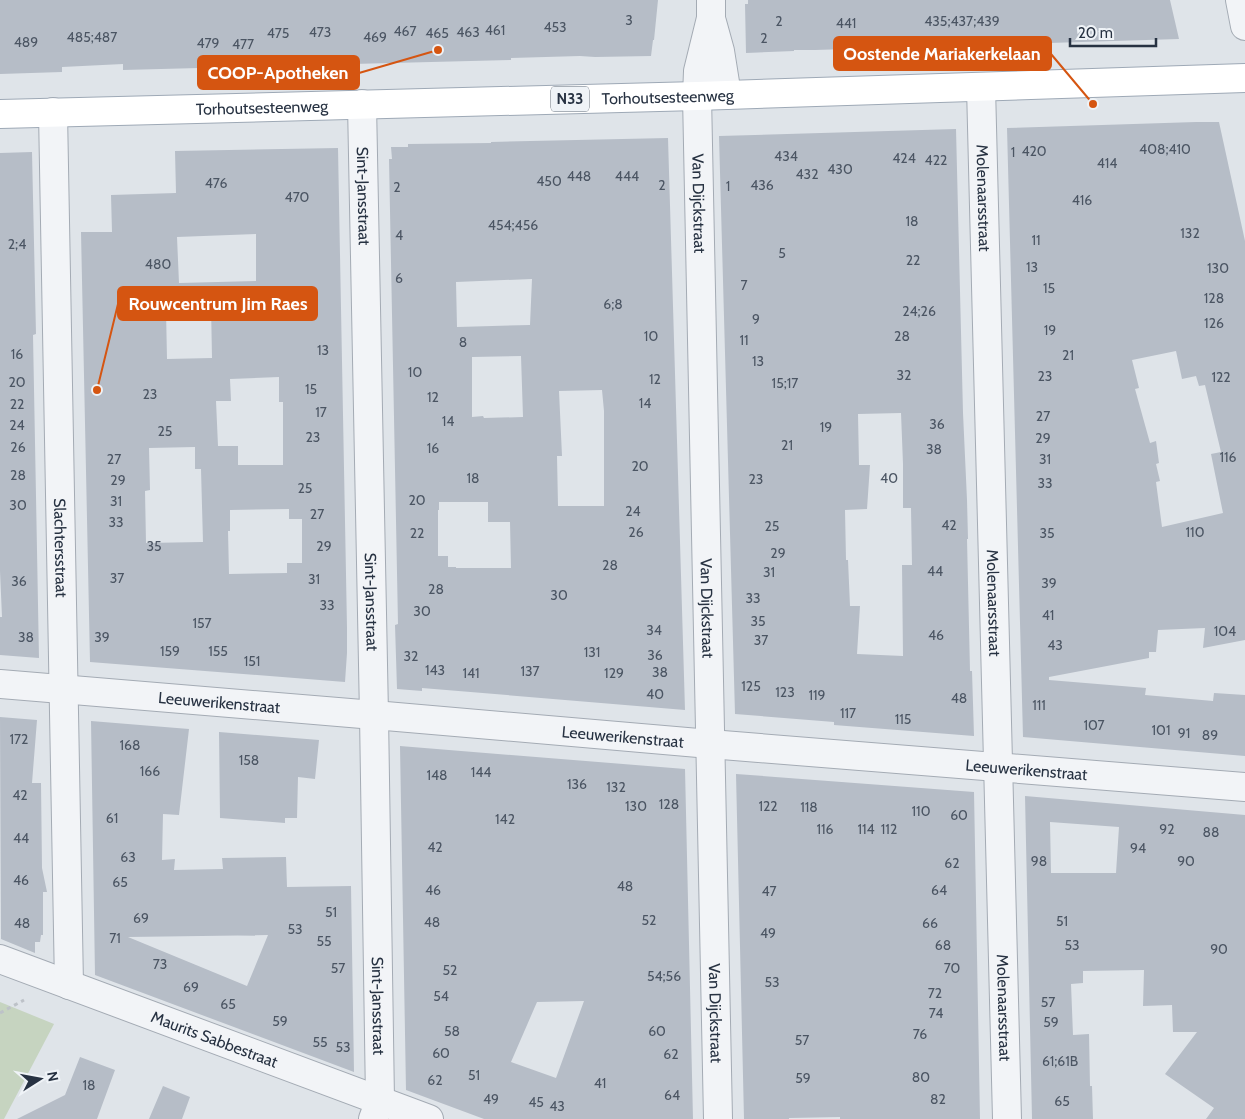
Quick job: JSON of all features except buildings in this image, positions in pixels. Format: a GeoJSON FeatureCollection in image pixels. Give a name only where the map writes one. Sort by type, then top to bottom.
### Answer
{"type":"FeatureCollection","features":[{"type":"Feature","properties":{"kind":"main road","name":"Torhoutsesteenweg"},"geometry":{"type":"LineString","coordinates":[[0,114],[697,96],[1245,78]]}},
{"type":"Feature","properties":{"kind":"street"},"geometry":{"type":"LineString","coordinates":[[1240,0],[1245,26]]}},
{"type":"Feature","properties":{"kind":"street"},"geometry":{"type":"LineString","coordinates":[[711,9],[727,95]]}},
{"type":"Feature","properties":{"kind":"street","name":"Van Dijckstraat"},"geometry":{"type":"LineString","coordinates":[[711,9],[698,71],[697,96],[718,1119]]}},
{"type":"Feature","properties":{"kind":"street","name":"Molenaarsstraat"},"geometry":{"type":"LineString","coordinates":[[982,87],[1007,1119]]}},
{"type":"Feature","properties":{"kind":"street","name":"Sint-Jansstraat"},"geometry":{"type":"LineString","coordinates":[[362,104],[374,715],[377,1110]]}},
{"type":"Feature","properties":{"kind":"street","name":"Slachtersstraat"},"geometry":{"type":"LineString","coordinates":[[53,112],[69,985]]}},
{"type":"Feature","properties":{"kind":"street","name":"Leeuwerikenstraat"},"geometry":{"type":"LineString","coordinates":[[0,684],[1245,787]]}},
{"type":"Feature","properties":{"kind":"street","name":"Maurits Sabbestraat"},"geometry":{"type":"LineString","coordinates":[[0,959],[69,985],[377,1110],[429,1119]]}},
{"type":"Feature","properties":{"kind":"path"},"geometry":{"type":"LineString","coordinates":[[0,1013],[24,1000]]}},
{"type":"Feature","properties":{"kind":"green space"},"geometry":{"type":"Polygon","coordinates":[[[0,1002],[54,1024],[4,1119],[0,1119],[0,1002]]]}},
{"type":"Feature","properties":{"kind":"place","name":"COOP-Apotheken"},"geometry":{"type":"Point","coordinates":[438,50]}},
{"type":"Feature","properties":{"kind":"place","name":"Oostende Mariakerkelaan"},"geometry":{"type":"Point","coordinates":[1093,104]}},
{"type":"Feature","properties":{"kind":"place","name":"Rouwcentrum Jim Raes"},"geometry":{"type":"Point","coordinates":[97,390]}}]}
